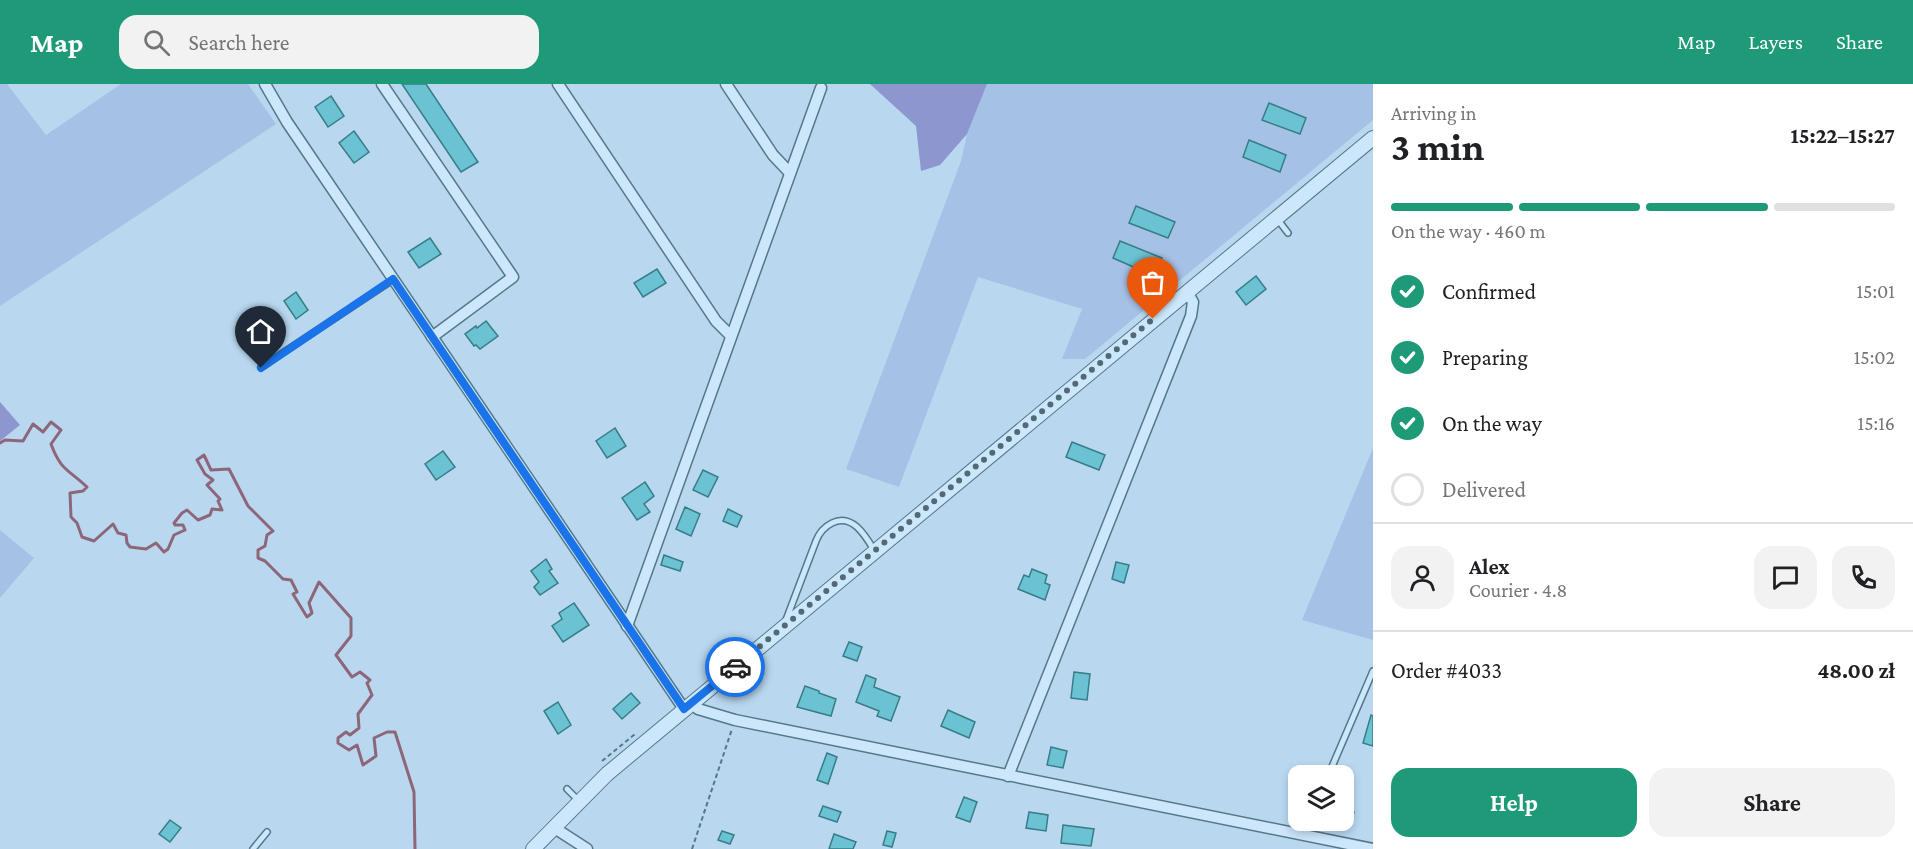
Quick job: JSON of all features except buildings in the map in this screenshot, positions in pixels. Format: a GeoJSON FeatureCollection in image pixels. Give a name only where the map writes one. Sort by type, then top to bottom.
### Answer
{"type":"FeatureCollection","features":[{"type":"Feature","properties":{"kind":"street"},"geometry":{"type":"LineString","coordinates":[[266,84],[287,122],[627,626],[688,706],[735,720],[1373,849]]}},
{"type":"Feature","properties":{"kind":"street"},"geometry":{"type":"LineString","coordinates":[[382,84],[513,277],[432,337]]}},
{"type":"Feature","properties":{"kind":"street"},"geometry":{"type":"LineString","coordinates":[[558,84],[716,321],[731,336]]}},
{"type":"Feature","properties":{"kind":"street"},"geometry":{"type":"LineString","coordinates":[[726,84],[773,155],[790,173]]}},
{"type":"Feature","properties":{"kind":"street"},"geometry":{"type":"LineString","coordinates":[[627,626],[821,88]]}},
{"type":"Feature","properties":{"kind":"street"},"geometry":{"type":"LineString","coordinates":[[533,849],[607,774],[1373,138]]}},
{"type":"Feature","properties":{"kind":"street"},"geometry":{"type":"LineString","coordinates":[[1008,776],[1191,316],[1193,302],[1187,292]]}},
{"type":"Feature","properties":{"kind":"street"},"geometry":{"type":"LineString","coordinates":[[553,827],[587,849]]}},
{"type":"Feature","properties":{"kind":"lane"},"geometry":{"type":"LineString","coordinates":[[1276,218],[1288,232]]}},
{"type":"Feature","properties":{"kind":"lane"},"geometry":{"type":"LineString","coordinates":[[261,368],[393,279]]}},
{"type":"Feature","properties":{"kind":"lane"},"geometry":{"type":"LineString","coordinates":[[784,626],[822,530],[837,521],[847,521],[864,534],[874,551]]}},
{"type":"Feature","properties":{"kind":"lane"},"geometry":{"type":"LineString","coordinates":[[1333,765],[1373,671]]}},
{"type":"Feature","properties":{"kind":"lane"},"geometry":{"type":"LineString","coordinates":[[567,789],[579,801]]}},
{"type":"Feature","properties":{"kind":"lane"},"geometry":{"type":"LineString","coordinates":[[253,849],[267,832]]}},
{"type":"Feature","properties":{"kind":"path"},"geometry":{"type":"LineString","coordinates":[[692,849],[735,720]]}},
{"type":"Feature","properties":{"kind":"shaded area"},"geometry":{"type":"Polygon","coordinates":[[[0,84],[7,84],[46,135],[121,84],[248,84],[276,124],[0,306],[0,84]]]}},
{"type":"Feature","properties":{"kind":"shaded area"},"geometry":{"type":"Polygon","coordinates":[[[870,84],[987,84],[967,134],[940,165],[921,171],[916,126],[870,84]]]}},
{"type":"Feature","properties":{"kind":"shaded area"},"geometry":{"type":"Polygon","coordinates":[[[987,84],[1373,84],[1373,120],[1085,359],[1062,359],[1082,309],[978,277],[899,487],[846,469],[961,161],[967,134],[987,84]]]}},
{"type":"Feature","properties":{"kind":"shaded area"},"geometry":{"type":"Polygon","coordinates":[[[0,402],[20,425],[0,441],[0,402]]]}},
{"type":"Feature","properties":{"kind":"shaded area"},"geometry":{"type":"Polygon","coordinates":[[[1373,448],[1373,640],[1302,620],[1373,448]]]}},
{"type":"Feature","properties":{"kind":"shaded area"},"geometry":{"type":"Polygon","coordinates":[[[0,530],[34,558],[0,598],[0,530]]]}},
{"type":"Feature","properties":{"kind":"waterway"},"geometry":{"type":"LineString","coordinates":[[0,443],[5,440],[23,441],[33,424],[43,432],[51,422],[61,430],[51,444],[58,460],[87,487],[83,491],[70,493],[71,517],[77,523],[82,537],[94,541],[113,524],[118,533],[126,535],[130,547],[146,549],[156,543],[164,552],[168,549],[174,535],[185,530],[183,525],[174,523],[182,513],[187,510],[198,520],[210,515],[212,509],[222,510],[218,501],[220,499],[207,485],[213,480],[205,474],[197,460],[204,455],[211,470],[229,469],[248,506],[273,531],[267,535],[265,546],[258,550],[258,558],[265,561],[283,579],[291,580],[297,592],[293,594],[307,617],[312,613],[309,603],[319,582],[351,618],[351,636],[336,655],[352,677],[360,672],[370,680],[367,683],[372,695],[358,714],[359,728],[350,735],[346,732],[338,738],[338,743],[349,750],[357,745],[363,765],[376,756],[374,738],[387,732],[395,732],[414,792],[415,849]]}},
{"type":"Feature","properties":{"kind":"way so far"},"geometry":{"type":"LineString","coordinates":[[735,667],[1153,319]]}},
{"type":"Feature","properties":{"kind":"route"},"geometry":{"type":"LineString","coordinates":[[261,368],[393,279],[684,709],[735,667]]}}]}
